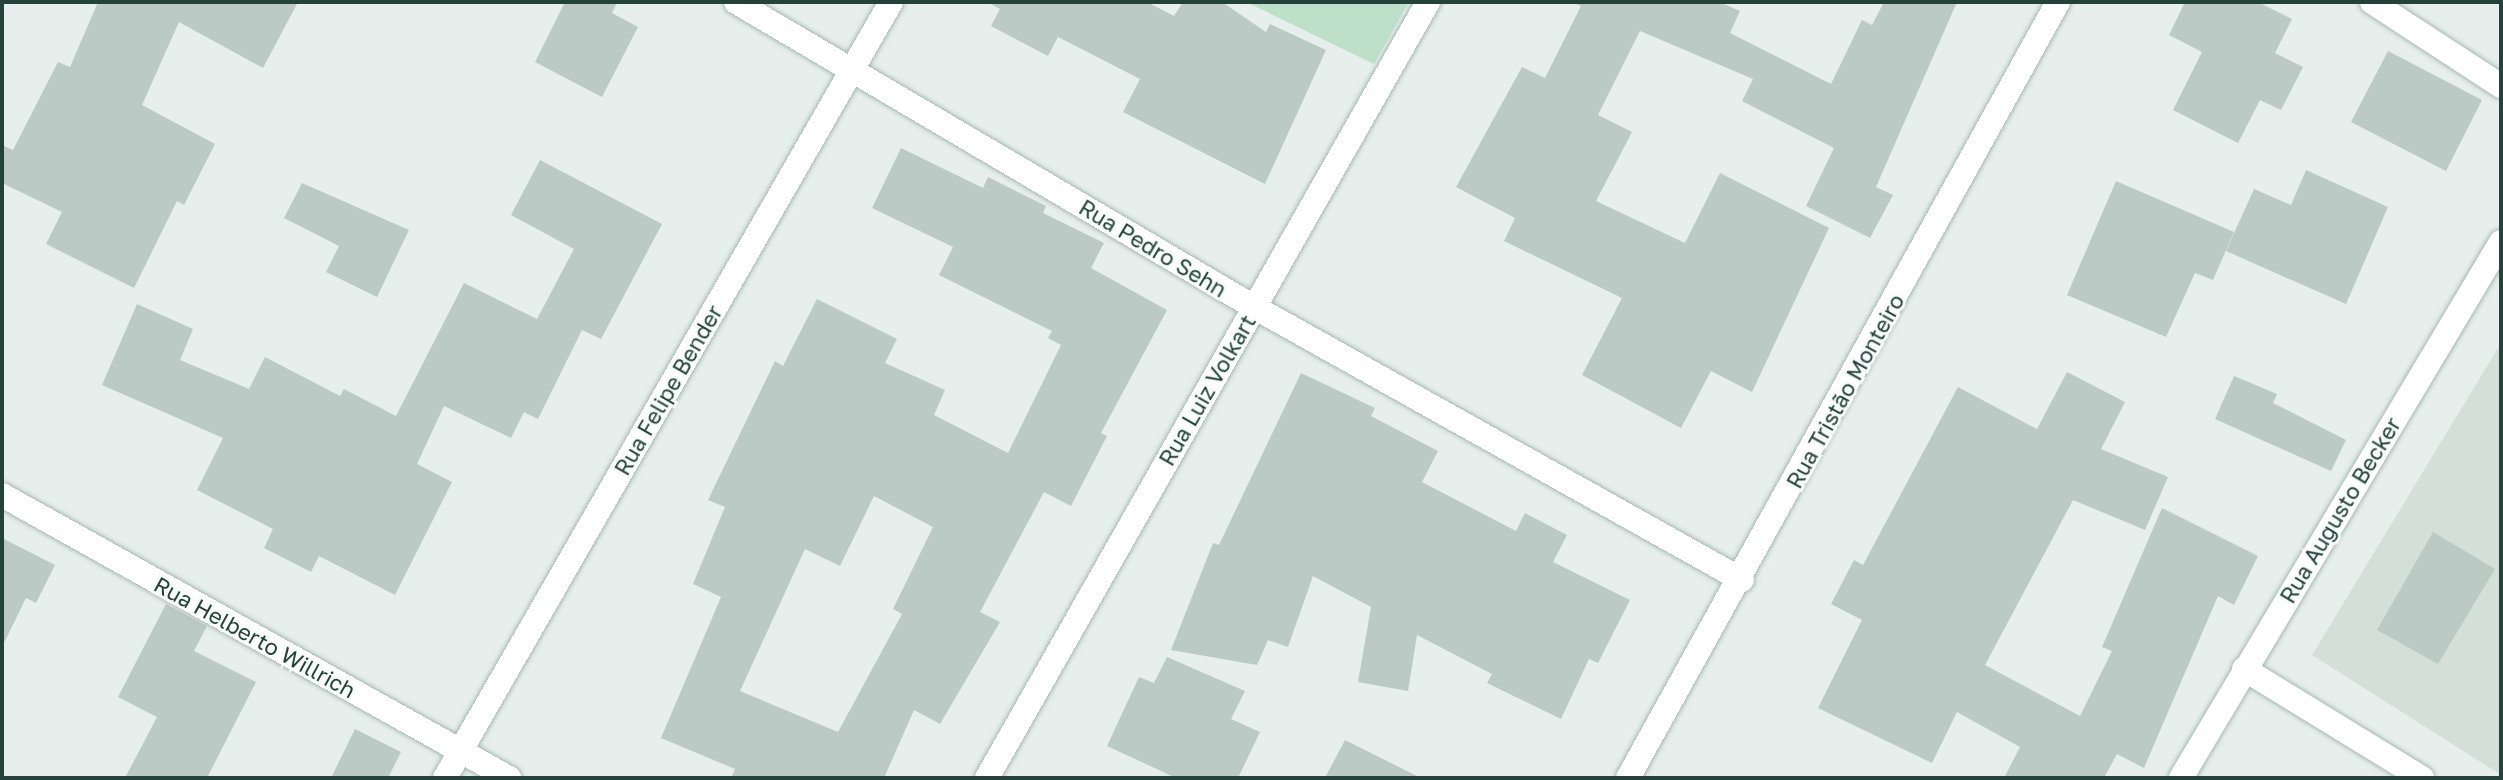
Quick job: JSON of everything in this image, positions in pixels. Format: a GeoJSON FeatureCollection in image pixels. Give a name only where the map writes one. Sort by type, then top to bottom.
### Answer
{"type":"FeatureCollection","features":[{"type":"Feature","properties":{"kind":"street","name":"Rua Pedro Sehn"},"geometry":{"type":"LineString","coordinates":[[736,2],[1254,307],[1742,580]]}},
{"type":"Feature","properties":{"kind":"street","name":"Rua Felipe Bender"},"geometry":{"type":"LineString","coordinates":[[445,778],[891,2]]}},
{"type":"Feature","properties":{"kind":"street","name":"Rua Luiz Volkart"},"geometry":{"type":"LineString","coordinates":[[987,778],[1428,2]]}},
{"type":"Feature","properties":{"kind":"street","name":"Rua Tristão Monteiro"},"geometry":{"type":"LineString","coordinates":[[1628,778],[1742,580],[2058,2]]}},
{"type":"Feature","properties":{"kind":"street"},"geometry":{"type":"LineString","coordinates":[[2372,2],[2501,86]]}},
{"type":"Feature","properties":{"kind":"street","name":"Rua Augusto Becker"},"geometry":{"type":"LineString","coordinates":[[2181,778],[2501,242]]}},
{"type":"Feature","properties":{"kind":"street","name":"Rua Helberto Willrich"},"geometry":{"type":"LineString","coordinates":[[2,495],[509,778]]}},
{"type":"Feature","properties":{"kind":"street"},"geometry":{"type":"LineString","coordinates":[[2244,669],[2422,778]]}},
{"type":"Feature","properties":{"kind":"shaded area"},"geometry":{"type":"Polygon","coordinates":[[[2501,343],[2501,775],[2312,655],[2501,343]]]}},
{"type":"Feature","properties":{"kind":"green space"},"geometry":{"type":"Polygon","coordinates":[[[1246,2],[1409,2],[1374,64],[1246,2]]]}},
{"type":"Feature","properties":{"kind":"building"},"geometry":{"type":"Polygon","coordinates":[[[98,2],[298,2],[263,68],[179,22],[142,105],[215,144],[184,205],[177,201],[134,288],[46,244],[62,212],[2,183],[2,145],[13,150],[58,62],[70,67],[98,2]]]}},
{"type":"Feature","properties":{"kind":"building"},"geometry":{"type":"Polygon","coordinates":[[[565,2],[617,2],[612,13],[638,27],[602,97],[535,62],[565,2]]]}},
{"type":"Feature","properties":{"kind":"building"},"geometry":{"type":"Polygon","coordinates":[[[987,2],[1147,2],[1174,16],[1183,2],[1222,2],[1266,32],[1270,24],[1326,50],[1265,184],[1123,112],[1140,79],[1058,37],[1048,56],[991,26],[1000,9],[987,2]]]}},
{"type":"Feature","properties":{"kind":"building"},"geometry":{"type":"Polygon","coordinates":[[[1571,2],[1719,2],[1740,11],[1730,33],[1831,84],[1862,20],[1872,25],[1884,2],[1957,2],[1876,187],[1893,195],[1870,238],[1806,206],[1834,148],[1742,101],[1753,79],[1640,31],[1598,115],[1632,132],[1596,201],[1685,243],[1720,173],[1829,228],[1752,392],[1711,371],[1681,428],[1582,375],[1622,298],[1504,241],[1515,218],[1456,187],[1522,67],[1545,78],[1581,6],[1571,2]]]}},
{"type":"Feature","properties":{"kind":"building"},"geometry":{"type":"Polygon","coordinates":[[[2185,2],[2258,2],[2292,19],[2275,53],[2303,67],[2281,110],[2260,100],[2238,143],[2173,110],[2202,52],[2169,35],[2185,2]]]}},
{"type":"Feature","properties":{"kind":"building"},"geometry":{"type":"Polygon","coordinates":[[[2388,51],[2482,100],[2446,171],[2351,122],[2388,51]]]}},
{"type":"Feature","properties":{"kind":"building"},"geometry":{"type":"Polygon","coordinates":[[[901,148],[983,188],[988,177],[1046,206],[1043,213],[1104,243],[1091,268],[1167,310],[1101,433],[1107,436],[1071,506],[1044,492],[980,612],[1000,622],[940,724],[914,710],[884,778],[731,778],[735,769],[661,738],[721,597],[693,584],[725,507],[708,500],[775,361],[783,366],[817,299],[897,339],[885,363],[945,390],[934,415],[1008,453],[1061,345],[1048,338],[1052,331],[939,275],[953,247],[872,208],[901,148]],[[874,496],[840,566],[805,549],[740,691],[838,732],[902,614],[893,609],[933,527],[874,496]]]}},
{"type":"Feature","properties":{"kind":"building"},"geometry":{"type":"Polygon","coordinates":[[[540,160],[662,224],[601,339],[582,330],[538,419],[524,412],[511,438],[444,406],[417,464],[452,482],[395,595],[319,556],[311,572],[264,548],[273,529],[197,490],[223,438],[102,385],[137,304],[193,329],[180,360],[249,389],[265,357],[340,396],[344,389],[396,416],[464,283],[537,319],[574,249],[511,215],[540,160]]]}},
{"type":"Feature","properties":{"kind":"building"},"geometry":{"type":"Polygon","coordinates":[[[2306,170],[2388,207],[2346,304],[2226,251],[2254,189],[2291,205],[2306,170]]]}},
{"type":"Feature","properties":{"kind":"building"},"geometry":{"type":"Polygon","coordinates":[[[2116,181],[2234,232],[2213,280],[2195,273],[2166,337],[2067,295],[2116,181]]]}},
{"type":"Feature","properties":{"kind":"building"},"geometry":{"type":"Polygon","coordinates":[[[302,183],[409,230],[377,297],[326,272],[339,246],[284,218],[302,183]]]}},
{"type":"Feature","properties":{"kind":"building"},"geometry":{"type":"Polygon","coordinates":[[[2067,372],[2125,402],[2101,449],[2168,477],[2145,530],[2073,500],[1985,665],[2080,716],[2112,651],[2102,647],[2162,508],[2258,556],[2234,605],[2218,596],[2144,768],[2117,754],[2104,778],[2004,778],[2020,747],[1957,712],[1932,763],[1818,708],[1862,620],[1831,604],[1854,560],[1863,565],[1958,387],[2037,429],[2067,372]]]}},
{"type":"Feature","properties":{"kind":"building"},"geometry":{"type":"Polygon","coordinates":[[[1301,373],[1375,408],[1371,416],[1438,451],[1422,482],[1516,531],[1525,513],[1567,535],[1553,562],[1630,600],[1598,663],[1589,659],[1561,719],[1487,683],[1492,674],[1417,635],[1408,691],[1358,682],[1371,607],[1313,576],[1288,647],[1268,640],[1257,665],[1171,650],[1213,543],[1219,545],[1301,373]]]}},
{"type":"Feature","properties":{"kind":"building"},"geometry":{"type":"Polygon","coordinates":[[[2234,376],[2277,394],[2273,403],[2346,440],[2331,471],[2215,419],[2234,376]]]}},
{"type":"Feature","properties":{"kind":"building"},"geometry":{"type":"Polygon","coordinates":[[[2433,532],[2495,569],[2438,664],[2377,630],[2433,532]]]}},
{"type":"Feature","properties":{"kind":"building"},"geometry":{"type":"Polygon","coordinates":[[[2,538],[55,565],[36,603],[26,598],[2,647],[2,538]]]}},
{"type":"Feature","properties":{"kind":"building"},"geometry":{"type":"Polygon","coordinates":[[[166,604],[207,626],[194,651],[256,682],[207,778],[125,778],[157,717],[118,697],[166,604]]]}},
{"type":"Feature","properties":{"kind":"building"},"geometry":{"type":"Polygon","coordinates":[[[1167,657],[1245,691],[1231,719],[1260,732],[1238,778],[1176,778],[1107,746],[1139,677],[1154,683],[1167,657]]]}},
{"type":"Feature","properties":{"kind":"building"},"geometry":{"type":"Polygon","coordinates":[[[355,729],[401,752],[388,778],[331,778],[355,729]]]}},
{"type":"Feature","properties":{"kind":"building"},"geometry":{"type":"Polygon","coordinates":[[[1345,740],[1421,778],[1325,778],[1345,740]]]}}]}
